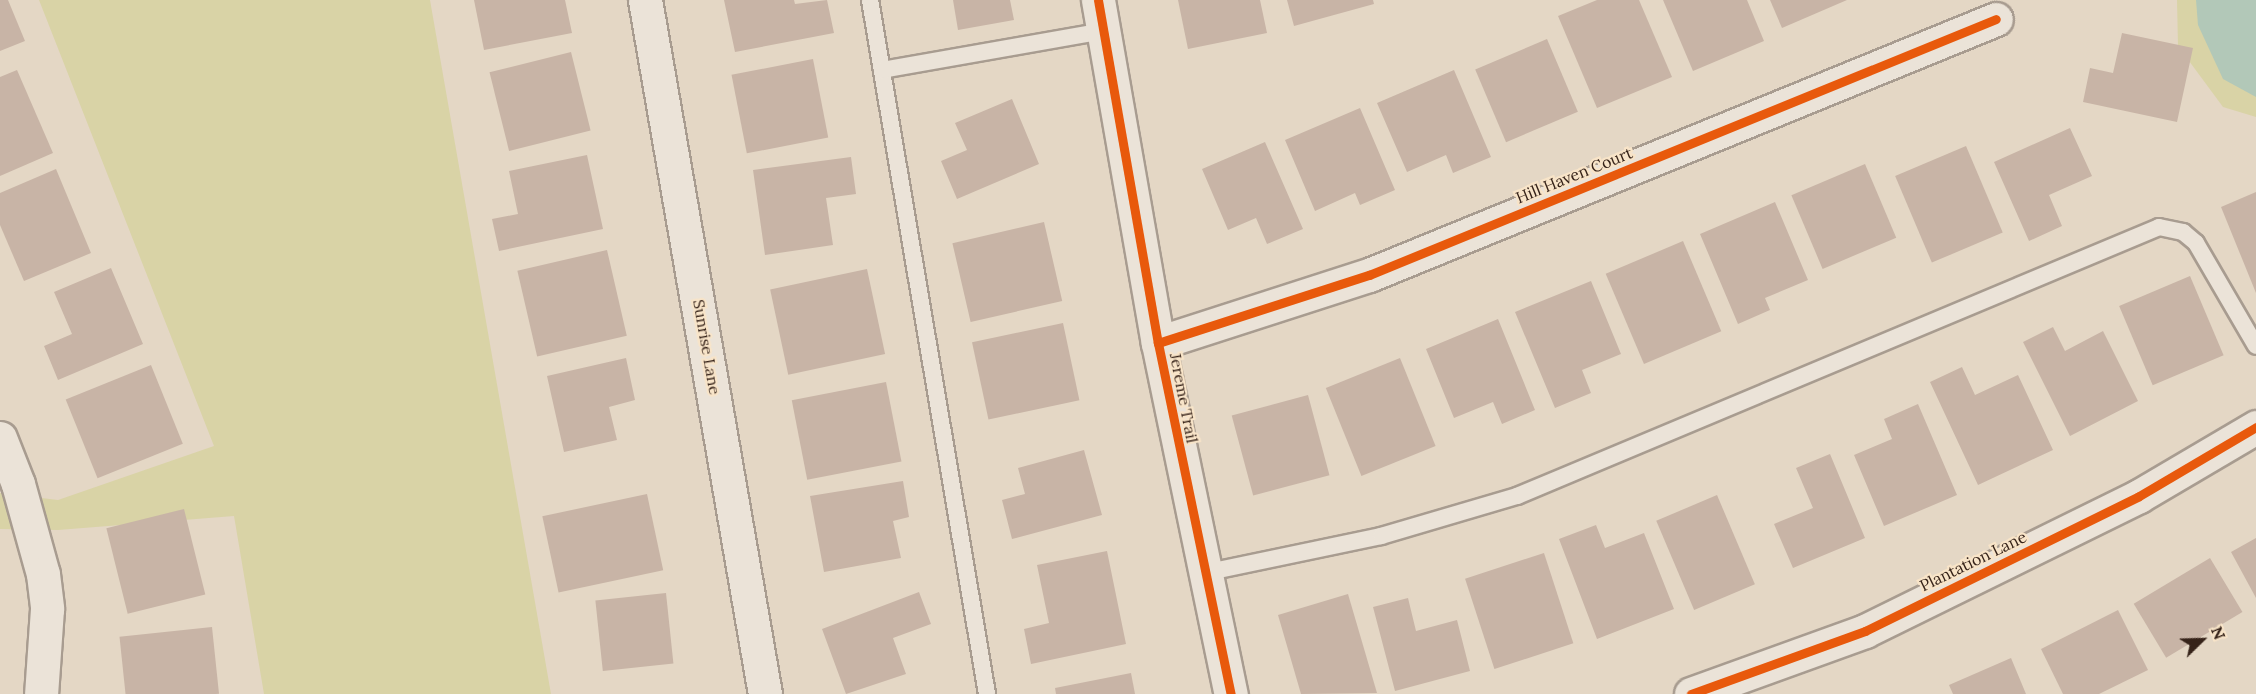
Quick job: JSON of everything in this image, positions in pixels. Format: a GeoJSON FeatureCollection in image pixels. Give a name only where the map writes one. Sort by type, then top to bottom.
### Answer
{"type":"FeatureCollection","features":[{"type":"Feature","properties":{"kind":"street","name":"Sunrise Lane"},"geometry":{"type":"LineString","coordinates":[[645,0],[765,694]]}},
{"type":"Feature","properties":{"kind":"street","name":"Jereme Trail"},"geometry":{"type":"LineString","coordinates":[[1101,16],[1158,343],[1231,694]]}},
{"type":"Feature","properties":{"kind":"street","name":"Hill Haven Court"},"geometry":{"type":"LineString","coordinates":[[1158,343],[1369,275],[1996,19]]}},
{"type":"Feature","properties":{"kind":"street","name":"Plantation Lane"},"geometry":{"type":"LineString","coordinates":[[1691,694],[1865,631],[2139,495],[2256,427]]}},
{"type":"Feature","properties":{"kind":"street"},"geometry":{"type":"LineString","coordinates":[[0,438],[18,484],[43,574],[47,609],[40,694]]}},
{"type":"Feature","properties":{"kind":"lane"},"geometry":{"type":"LineString","coordinates":[[870,0],[987,694]]}},
{"type":"Feature","properties":{"kind":"lane"},"geometry":{"type":"LineString","coordinates":[[882,70],[1101,16]]}},
{"type":"Feature","properties":{"kind":"lane"},"geometry":{"type":"LineString","coordinates":[[1204,573],[1381,536],[1517,496],[2159,227],[2183,232],[2196,243],[2256,346]]}},
{"type":"Feature","properties":{"kind":"shaded area"},"geometry":{"type":"Polygon","coordinates":[[[39,0],[430,0],[551,694],[264,694],[234,516],[58,530],[0,529],[0,493],[58,500],[214,446],[39,0]]]}},
{"type":"Feature","properties":{"kind":"shaded area"},"geometry":{"type":"Polygon","coordinates":[[[2177,0],[2256,0],[2256,117],[2223,107],[2178,46],[2177,0]]]}},
{"type":"Feature","properties":{"kind":"shaded area"},"geometry":{"type":"Polygon","coordinates":[[[2196,0],[2256,0],[2256,97],[2223,79],[2198,25],[2196,0]]]}},
{"type":"Feature","properties":{"kind":"building"},"geometry":{"type":"Polygon","coordinates":[[[0,0],[8,0],[25,41],[0,51],[0,0]]]}},
{"type":"Feature","properties":{"kind":"building"},"geometry":{"type":"Polygon","coordinates":[[[474,0],[565,0],[572,33],[484,50],[474,0]]]}},
{"type":"Feature","properties":{"kind":"building"},"geometry":{"type":"Polygon","coordinates":[[[724,0],[794,0],[795,4],[827,0],[834,33],[735,52],[724,0]]]}},
{"type":"Feature","properties":{"kind":"building"},"geometry":{"type":"Polygon","coordinates":[[[953,0],[1010,0],[1014,20],[958,30],[953,0]]]}},
{"type":"Feature","properties":{"kind":"building"},"geometry":{"type":"Polygon","coordinates":[[[1178,0],[1260,0],[1267,33],[1188,49],[1178,0]]]}},
{"type":"Feature","properties":{"kind":"building"},"geometry":{"type":"Polygon","coordinates":[[[1287,0],[1373,0],[1374,4],[1294,26],[1287,0]]]}},
{"type":"Feature","properties":{"kind":"building"},"geometry":{"type":"Polygon","coordinates":[[[1597,0],[1639,0],[1672,77],[1597,108],[1558,16],[1597,0]]]}},
{"type":"Feature","properties":{"kind":"building"},"geometry":{"type":"Polygon","coordinates":[[[1663,0],[1747,0],[1764,41],[1693,71],[1663,0]]]}},
{"type":"Feature","properties":{"kind":"building"},"geometry":{"type":"Polygon","coordinates":[[[1770,0],[1847,0],[1782,28],[1770,0]]]}},
{"type":"Feature","properties":{"kind":"building"},"geometry":{"type":"Polygon","coordinates":[[[2122,33],[2193,48],[2177,122],[2083,102],[2090,68],[2113,73],[2122,33]]]}},
{"type":"Feature","properties":{"kind":"building"},"geometry":{"type":"Polygon","coordinates":[[[1547,39],[1578,112],[1506,142],[1475,69],[1547,39]]]}},
{"type":"Feature","properties":{"kind":"building"},"geometry":{"type":"Polygon","coordinates":[[[571,52],[591,131],[509,151],[489,72],[571,52]]]}},
{"type":"Feature","properties":{"kind":"building"},"geometry":{"type":"Polygon","coordinates":[[[813,59],[828,138],[747,153],[732,75],[813,59]]]}},
{"type":"Feature","properties":{"kind":"building"},"geometry":{"type":"Polygon","coordinates":[[[17,70],[53,153],[0,176],[0,77],[17,70]]]}},
{"type":"Feature","properties":{"kind":"building"},"geometry":{"type":"Polygon","coordinates":[[[1454,70],[1491,157],[1453,173],[1446,155],[1407,172],[1377,103],[1454,70]]]}},
{"type":"Feature","properties":{"kind":"building"},"geometry":{"type":"Polygon","coordinates":[[[1012,99],[1039,164],[957,199],[941,161],[967,150],[955,123],[1012,99]]]}},
{"type":"Feature","properties":{"kind":"building"},"geometry":{"type":"Polygon","coordinates":[[[1360,108],[1395,190],[1360,205],[1355,193],[1315,211],[1285,140],[1360,108]]]}},
{"type":"Feature","properties":{"kind":"building"},"geometry":{"type":"Polygon","coordinates":[[[2070,128],[2092,176],[2049,195],[2062,226],[2029,241],[1994,162],[2070,128]]]}},
{"type":"Feature","properties":{"kind":"building"},"geometry":{"type":"Polygon","coordinates":[[[1265,142],[1303,229],[1267,244],[1256,218],[1228,230],[1202,169],[1265,142]]]}},
{"type":"Feature","properties":{"kind":"building"},"geometry":{"type":"Polygon","coordinates":[[[1966,146],[2003,233],[1932,263],[1895,176],[1966,146]]]}},
{"type":"Feature","properties":{"kind":"building"},"geometry":{"type":"Polygon","coordinates":[[[587,155],[603,229],[499,251],[492,219],[518,214],[509,171],[587,155]]]}},
{"type":"Feature","properties":{"kind":"building"},"geometry":{"type":"Polygon","coordinates":[[[851,157],[856,194],[826,198],[833,245],[765,255],[753,170],[851,157]]]}},
{"type":"Feature","properties":{"kind":"building"},"geometry":{"type":"Polygon","coordinates":[[[1865,164],[1896,238],[1823,269],[1791,195],[1865,164]]]}},
{"type":"Feature","properties":{"kind":"building"},"geometry":{"type":"Polygon","coordinates":[[[56,169],[91,253],[24,281],[0,225],[0,193],[56,169]]]}},
{"type":"Feature","properties":{"kind":"building"},"geometry":{"type":"Polygon","coordinates":[[[2256,192],[2256,293],[2221,207],[2256,192]]]}},
{"type":"Feature","properties":{"kind":"building"},"geometry":{"type":"Polygon","coordinates":[[[1775,202],[1808,280],[1765,298],[1770,310],[1738,324],[1700,234],[1775,202]]]}},
{"type":"Feature","properties":{"kind":"building"},"geometry":{"type":"Polygon","coordinates":[[[1044,222],[1062,301],[971,322],[952,243],[1044,222]]]}},
{"type":"Feature","properties":{"kind":"building"},"geometry":{"type":"Polygon","coordinates":[[[1683,241],[1721,331],[1644,364],[1606,274],[1683,241]]]}},
{"type":"Feature","properties":{"kind":"building"},"geometry":{"type":"Polygon","coordinates":[[[607,250],[627,336],[537,356],[517,271],[607,250]]]}},
{"type":"Feature","properties":{"kind":"building"},"geometry":{"type":"Polygon","coordinates":[[[111,268],[143,344],[58,380],[44,346],[72,334],[54,292],[111,268]]]}},
{"type":"Feature","properties":{"kind":"building"},"geometry":{"type":"Polygon","coordinates":[[[867,269],[885,354],[788,375],[770,290],[867,269]]]}},
{"type":"Feature","properties":{"kind":"building"},"geometry":{"type":"Polygon","coordinates":[[[2190,276],[2224,355],[2153,385],[2119,306],[2190,276]]]}},
{"type":"Feature","properties":{"kind":"building"},"geometry":{"type":"Polygon","coordinates":[[[1591,281],[1621,354],[1582,370],[1591,393],[1555,408],[1515,312],[1591,281]]]}},
{"type":"Feature","properties":{"kind":"building"},"geometry":{"type":"Polygon","coordinates":[[[1498,319],[1535,410],[1502,424],[1493,402],[1454,418],[1426,349],[1498,319]]]}},
{"type":"Feature","properties":{"kind":"building"},"geometry":{"type":"Polygon","coordinates":[[[1063,323],[1079,400],[988,420],[972,342],[1063,323]]]}},
{"type":"Feature","properties":{"kind":"building"},"geometry":{"type":"Polygon","coordinates":[[[2053,327],[2065,351],[2103,331],[2138,401],[2070,436],[2023,342],[2053,327]]]}},
{"type":"Feature","properties":{"kind":"building"},"geometry":{"type":"Polygon","coordinates":[[[626,358],[635,400],[609,407],[617,440],[564,452],[547,376],[626,358]]]}},
{"type":"Feature","properties":{"kind":"building"},"geometry":{"type":"Polygon","coordinates":[[[1400,358],[1436,446],[1361,476],[1326,388],[1400,358]]]}},
{"type":"Feature","properties":{"kind":"building"},"geometry":{"type":"Polygon","coordinates":[[[151,365],[183,444],[98,478],[66,399],[151,365]]]}},
{"type":"Feature","properties":{"kind":"building"},"geometry":{"type":"Polygon","coordinates":[[[1962,367],[1975,395],[2018,375],[2053,450],[1978,485],[1930,382],[1962,367]]]}},
{"type":"Feature","properties":{"kind":"building"},"geometry":{"type":"Polygon","coordinates":[[[886,382],[901,462],[807,480],[792,400],[886,382]]]}},
{"type":"Feature","properties":{"kind":"building"},"geometry":{"type":"Polygon","coordinates":[[[1308,395],[1329,475],[1253,496],[1232,415],[1308,395]]]}},
{"type":"Feature","properties":{"kind":"building"},"geometry":{"type":"Polygon","coordinates":[[[1918,404],[1957,495],[1884,526],[1854,455],[1892,439],[1884,419],[1918,404]]]}},
{"type":"Feature","properties":{"kind":"building"},"geometry":{"type":"Polygon","coordinates":[[[1084,450],[1102,515],[1012,539],[1002,500],[1025,494],[1018,468],[1084,450]]]}},
{"type":"Feature","properties":{"kind":"building"},"geometry":{"type":"Polygon","coordinates":[[[1830,454],[1865,538],[1793,568],[1774,524],[1813,508],[1796,468],[1830,454]]]}},
{"type":"Feature","properties":{"kind":"building"},"geometry":{"type":"Polygon","coordinates":[[[903,481],[909,517],[893,521],[901,558],[824,572],[810,496],[903,481]]]}},
{"type":"Feature","properties":{"kind":"building"},"geometry":{"type":"Polygon","coordinates":[[[647,494],[663,570],[559,593],[542,516],[647,494]]]}},
{"type":"Feature","properties":{"kind":"building"},"geometry":{"type":"Polygon","coordinates":[[[1717,495],[1755,584],[1694,610],[1656,521],[1717,495]]]}},
{"type":"Feature","properties":{"kind":"building"},"geometry":{"type":"Polygon","coordinates":[[[184,509],[205,594],[128,614],[106,528],[184,509]]]}},
{"type":"Feature","properties":{"kind":"building"},"geometry":{"type":"Polygon","coordinates":[[[1596,525],[1605,548],[1644,533],[1674,609],[1597,639],[1559,539],[1596,525]]]}},
{"type":"Feature","properties":{"kind":"building"},"geometry":{"type":"Polygon","coordinates":[[[2256,538],[2256,598],[2231,552],[2256,538]]]}},
{"type":"Feature","properties":{"kind":"building"},"geometry":{"type":"Polygon","coordinates":[[[1107,551],[1126,644],[1031,664],[1024,629],[1049,623],[1037,565],[1107,551]]]}},
{"type":"Feature","properties":{"kind":"building"},"geometry":{"type":"Polygon","coordinates":[[[1544,553],[1573,643],[1494,669],[1465,579],[1544,553]]]}},
{"type":"Feature","properties":{"kind":"building"},"geometry":{"type":"Polygon","coordinates":[[[2210,558],[2242,612],[2166,658],[2134,604],[2210,558]]]}},
{"type":"Feature","properties":{"kind":"building"},"geometry":{"type":"Polygon","coordinates":[[[919,592],[931,624],[893,638],[906,674],[846,694],[822,629],[919,592]]]}},
{"type":"Feature","properties":{"kind":"building"},"geometry":{"type":"Polygon","coordinates":[[[666,593],[673,664],[603,671],[595,600],[666,593]]]}},
{"type":"Feature","properties":{"kind":"building"},"geometry":{"type":"Polygon","coordinates":[[[1348,594],[1377,693],[1301,694],[1278,615],[1348,594]]]}},
{"type":"Feature","properties":{"kind":"building"},"geometry":{"type":"Polygon","coordinates":[[[1408,598],[1416,631],[1457,620],[1470,671],[1395,691],[1373,607],[1408,598]]]}},
{"type":"Feature","properties":{"kind":"building"},"geometry":{"type":"Polygon","coordinates":[[[2118,610],[2148,670],[2099,694],[2063,694],[2041,649],[2118,610]]]}},
{"type":"Feature","properties":{"kind":"building"},"geometry":{"type":"Polygon","coordinates":[[[212,627],[219,694],[126,694],[120,637],[212,627]]]}},
{"type":"Feature","properties":{"kind":"building"},"geometry":{"type":"Polygon","coordinates":[[[2011,658],[2026,694],[1953,694],[1949,685],[2011,658]]]}},
{"type":"Feature","properties":{"kind":"building"},"geometry":{"type":"Polygon","coordinates":[[[1131,673],[1135,694],[1056,694],[1055,688],[1131,673]]]}},
{"type":"Feature","properties":{"kind":"cycle path"},"geometry":{"type":"LineString","coordinates":[[1098,0],[1158,343],[1231,694]]}},
{"type":"Feature","properties":{"kind":"cycle path"},"geometry":{"type":"LineString","coordinates":[[1158,343],[1369,275],[1996,19]]}},
{"type":"Feature","properties":{"kind":"cycle path"},"geometry":{"type":"LineString","coordinates":[[1691,694],[1865,631],[2139,496],[2256,427]]}}]}
